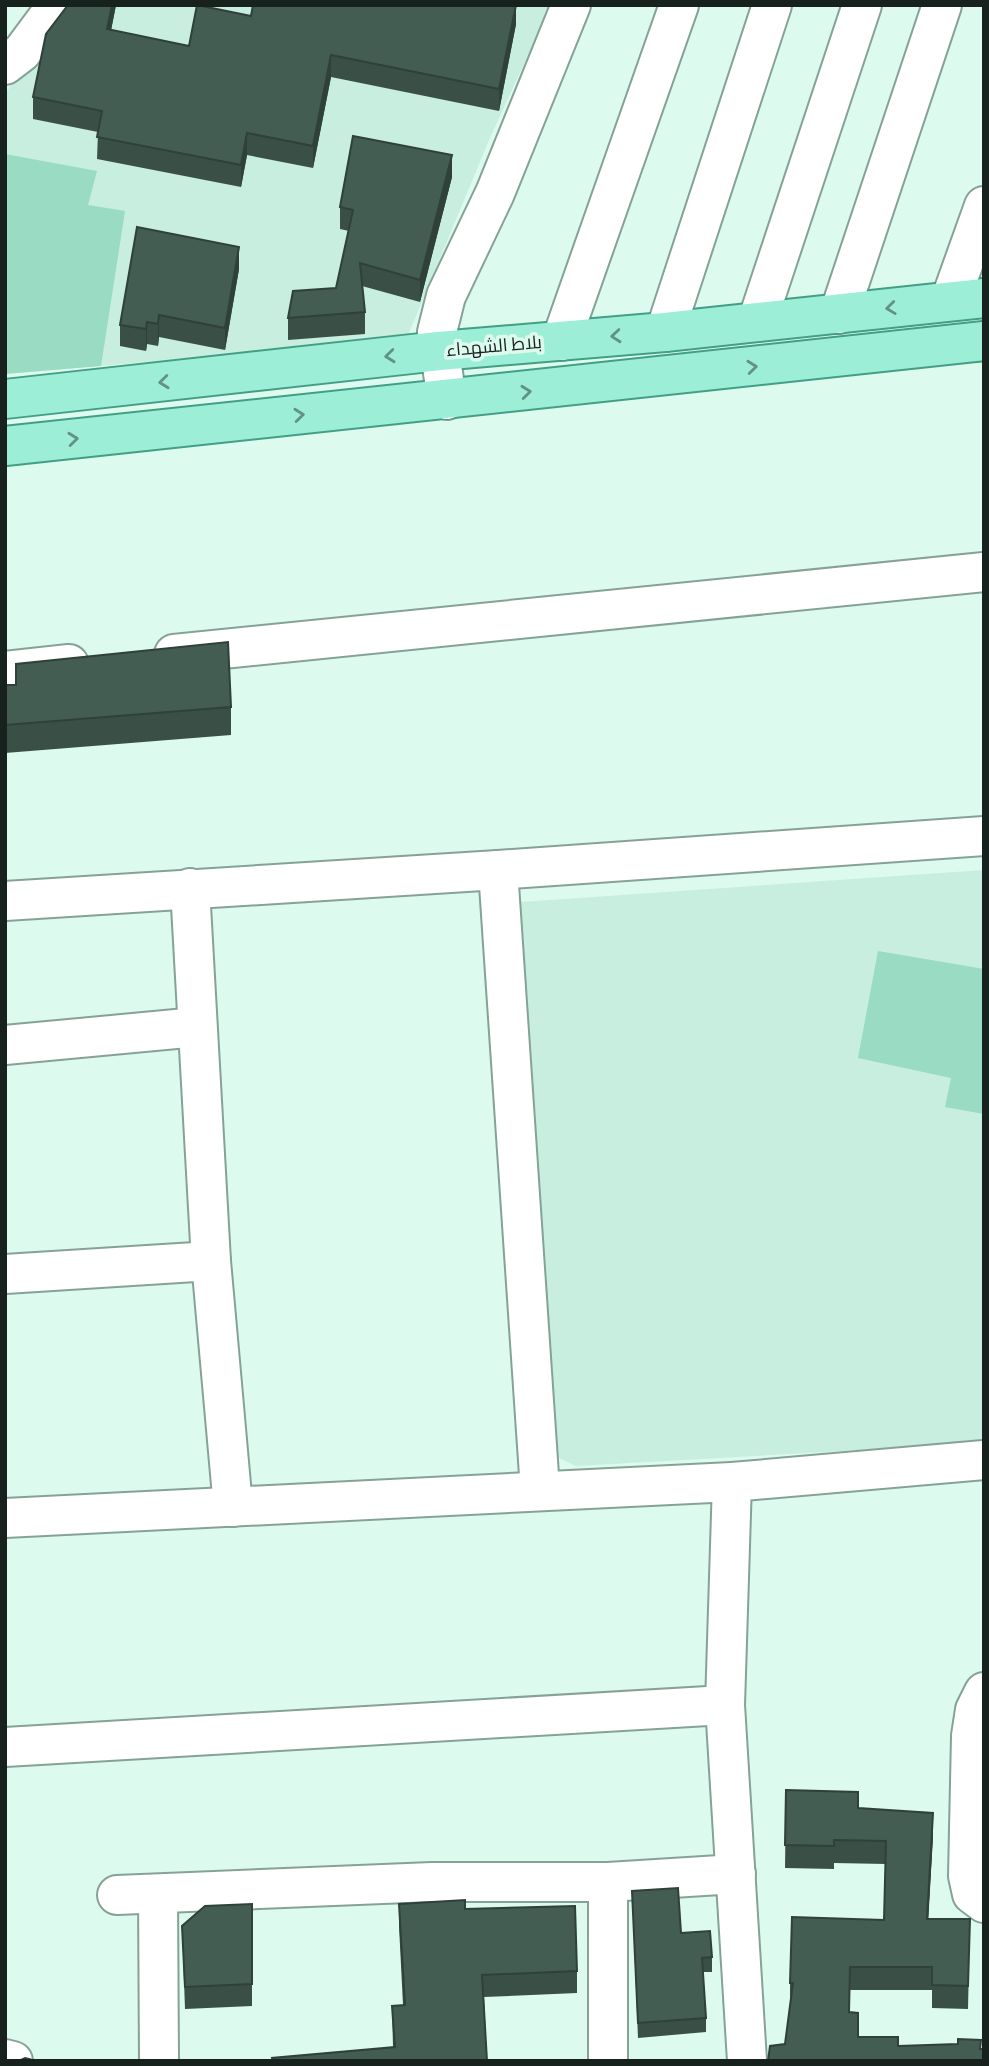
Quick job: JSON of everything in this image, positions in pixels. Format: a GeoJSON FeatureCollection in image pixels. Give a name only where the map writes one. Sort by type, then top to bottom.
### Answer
{"type":"FeatureCollection","features":[{"type":"Feature","properties":{"kind":"main road","name":"بلاط الشهداء"},"geometry":{"type":"LineString","coordinates":[[5,400],[439,351],[665,332],[967,300]]}},
{"type":"Feature","properties":{"kind":"main road"},"geometry":{"type":"LineString","coordinates":[[5,446],[984,341]]}},
{"type":"Feature","properties":{"kind":"street"},"geometry":{"type":"LineString","coordinates":[[5,65],[22,52],[57,5]]}},
{"type":"Feature","properties":{"kind":"street"},"geometry":{"type":"LineString","coordinates":[[447,400],[437,332],[446,296],[495,193],[571,5]]}},
{"type":"Feature","properties":{"kind":"street"},"geometry":{"type":"LineString","coordinates":[[561,341],[679,5]]}},
{"type":"Feature","properties":{"kind":"street"},"geometry":{"type":"LineString","coordinates":[[665,332],[772,5]]}},
{"type":"Feature","properties":{"kind":"street"},"geometry":{"type":"LineString","coordinates":[[757,322],[862,5]]}},
{"type":"Feature","properties":{"kind":"street"},"geometry":{"type":"LineString","coordinates":[[839,314],[942,5]]}},
{"type":"Feature","properties":{"kind":"street"},"geometry":{"type":"LineString","coordinates":[[967,300],[984,206]]}},
{"type":"Feature","properties":{"kind":"street"},"geometry":{"type":"LineString","coordinates":[[143,657],[984,572]]}},
{"type":"Feature","properties":{"kind":"street"},"geometry":{"type":"LineString","coordinates":[[5,671],[102,661]]}},
{"type":"Feature","properties":{"kind":"street"},"geometry":{"type":"LineString","coordinates":[[5,901],[984,836]]}},
{"type":"Feature","properties":{"kind":"street"},"geometry":{"type":"LineString","coordinates":[[498,870],[540,1490]]}},
{"type":"Feature","properties":{"kind":"street"},"geometry":{"type":"LineString","coordinates":[[190,888],[211,1261],[233,1507]]}},
{"type":"Feature","properties":{"kind":"street"},"geometry":{"type":"LineString","coordinates":[[5,1045],[197,1027]]}},
{"type":"Feature","properties":{"kind":"street"},"geometry":{"type":"LineString","coordinates":[[5,1274],[211,1261]]}},
{"type":"Feature","properties":{"kind":"street"},"geometry":{"type":"LineString","coordinates":[[5,1518],[732,1482],[984,1461]]}},
{"type":"Feature","properties":{"kind":"street"},"geometry":{"type":"LineString","coordinates":[[732,1482],[725,1705],[747,2061]]}},
{"type":"Feature","properties":{"kind":"street"},"geometry":{"type":"LineString","coordinates":[[984,1692],[975,1710],[971,1736],[968,1876],[972,1894],[984,1903]]}},
{"type":"Feature","properties":{"kind":"street"},"geometry":{"type":"LineString","coordinates":[[5,1747],[725,1705]]}},
{"type":"Feature","properties":{"kind":"street"},"geometry":{"type":"LineString","coordinates":[[117,1895],[432,1882],[608,1882],[736,1874]]}},
{"type":"Feature","properties":{"kind":"street"},"geometry":{"type":"LineString","coordinates":[[608,1882],[608,2061]]}},
{"type":"Feature","properties":{"kind":"street"},"geometry":{"type":"LineString","coordinates":[[158,1894],[159,2061]]}},
{"type":"Feature","properties":{"kind":"street"},"geometry":{"type":"LineString","coordinates":[[5,2059],[13,2061]]}},
{"type":"Feature","properties":{"kind":"shaded area"},"geometry":{"type":"Polygon","coordinates":[[[68,5],[551,5],[489,140],[406,340],[5,374],[5,94],[68,5]]]}},
{"type":"Feature","properties":{"kind":"shaded area"},"geometry":{"type":"Polygon","coordinates":[[[984,870],[984,1443],[576,1466],[561,1459],[550,1450],[514,908],[521,902],[984,870]]]}},
{"type":"Feature","properties":{"kind":"green space"},"geometry":{"type":"Polygon","coordinates":[[[5,154],[97,171],[88,205],[125,211],[101,366],[5,374],[5,154]]]}},
{"type":"Feature","properties":{"kind":"green space"},"geometry":{"type":"Polygon","coordinates":[[[878,951],[984,969],[984,1114],[945,1107],[951,1078],[858,1058],[878,951]]]}},
{"type":"Feature","properties":{"kind":"building"},"geometry":{"type":"Polygon","coordinates":[[[68,5],[112,5],[107,29],[189,46],[197,5],[251,16],[253,5],[516,5],[499,89],[331,55],[313,146],[247,133],[241,165],[97,137],[102,111],[33,97],[46,34],[68,5]]]}},
{"type":"Feature","properties":{"kind":"building"},"geometry":{"type":"Polygon","coordinates":[[[353,136],[452,155],[420,280],[360,263],[365,312],[288,318],[293,291],[336,288],[353,210],[340,207],[353,136]]]}},
{"type":"Feature","properties":{"kind":"building"},"geometry":{"type":"Polygon","coordinates":[[[137,227],[239,247],[225,328],[159,315],[158,324],[147,322],[146,329],[120,325],[137,227]]]}},
{"type":"Feature","properties":{"kind":"building"},"geometry":{"type":"Polygon","coordinates":[[[228,642],[231,707],[5,725],[5,685],[16,685],[16,664],[228,642]]]}},
{"type":"Feature","properties":{"kind":"building"},"geometry":{"type":"Polygon","coordinates":[[[786,1790],[858,1792],[858,1808],[933,1813],[927,1919],[970,1919],[968,1986],[932,1985],[932,1967],[850,1967],[849,2012],[858,2013],[858,2037],[898,2037],[898,2046],[958,2044],[958,2039],[981,2040],[980,2049],[984,2049],[984,2061],[768,2061],[770,2046],[785,2044],[793,1983],[790,1983],[792,1917],[884,1920],[886,1841],[834,1840],[834,1846],[785,1845],[786,1790]]]}},
{"type":"Feature","properties":{"kind":"building"},"geometry":{"type":"Polygon","coordinates":[[[678,1888],[681,1933],[710,1931],[712,1957],[702,1958],[706,2018],[638,2023],[632,1891],[678,1888]]]}},
{"type":"Feature","properties":{"kind":"building"},"geometry":{"type":"Polygon","coordinates":[[[465,1900],[465,1909],[575,1906],[577,1971],[482,1975],[487,2061],[273,2061],[272,2058],[395,2047],[392,2006],[405,2005],[399,1904],[465,1900]]]}},
{"type":"Feature","properties":{"kind":"building"},"geometry":{"type":"Polygon","coordinates":[[[252,1904],[252,1984],[185,1987],[182,1926],[205,1906],[252,1904]]]}}]}
